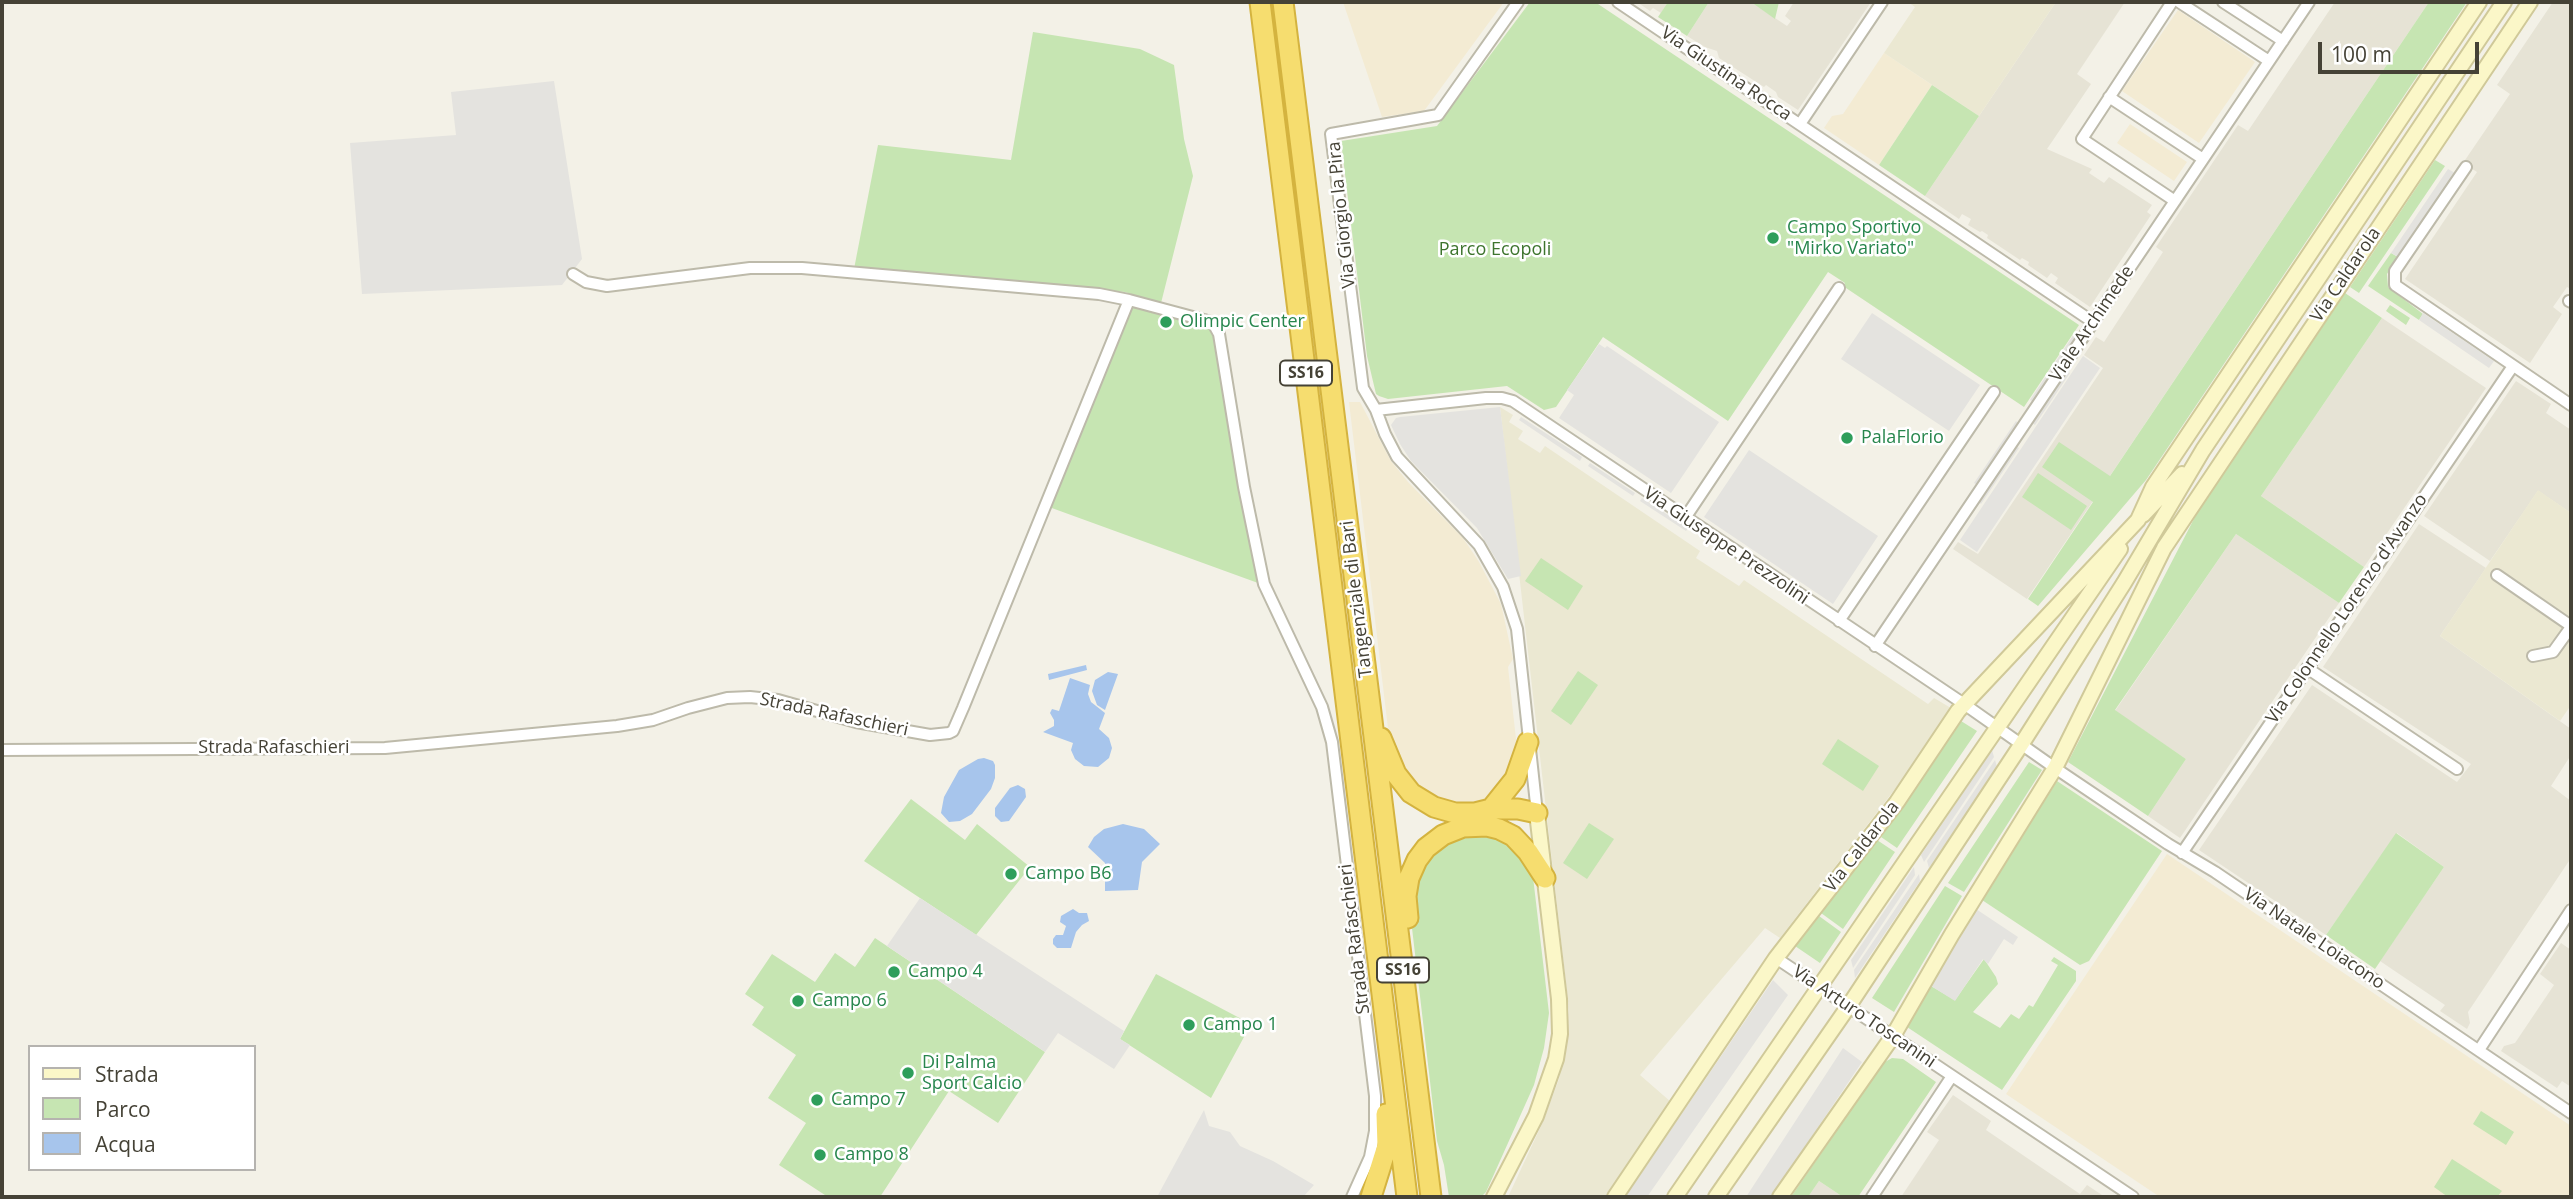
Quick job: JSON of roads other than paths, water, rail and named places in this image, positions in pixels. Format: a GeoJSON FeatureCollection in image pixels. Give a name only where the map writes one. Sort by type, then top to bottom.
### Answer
{"type":"FeatureCollection","features":[{"type":"Feature","properties":{"kind":"highway","name":"Tangenziale di Bari"},"geometry":{"type":"LineString","coordinates":[[1260,2],[1407,1197]]}},
{"type":"Feature","properties":{"kind":"highway","name":"Tangenziale di Bari"},"geometry":{"type":"LineString","coordinates":[[1283,2],[1431,1197]]}},
{"type":"Feature","properties":{"kind":"highway"},"geometry":{"type":"LineString","coordinates":[[1370,711],[1396,774],[1411,793],[1434,807],[1455,813],[1475,814],[1491,809],[1518,809],[1537,813]]}},
{"type":"Feature","properties":{"kind":"highway"},"geometry":{"type":"LineString","coordinates":[[1491,809],[1515,779],[1528,742]]}},
{"type":"Feature","properties":{"kind":"highway"},"geometry":{"type":"LineString","coordinates":[[1410,1027],[1412,960],[1406,896],[1409,878],[1417,860],[1426,848],[1443,835],[1463,827],[1499,829],[1521,825],[1537,813]]}},
{"type":"Feature","properties":{"kind":"highway"},"geometry":{"type":"LineString","coordinates":[[1499,829],[1513,836],[1528,852],[1545,878]]}},
{"type":"Feature","properties":{"kind":"highway"},"geometry":{"type":"LineString","coordinates":[[1371,1197],[1387,1146],[1384,1091],[1388,1029]]}},
{"type":"Feature","properties":{"kind":"street","name":"Via Giorgio la Pira"},"geometry":{"type":"LineString","coordinates":[[1376,410],[1363,388],[1331,134],[1438,116],[1518,2]]}},
{"type":"Feature","properties":{"kind":"street","name":"Via Giustina Rocca"},"geometry":{"type":"LineString","coordinates":[[1618,2],[2093,322]]}},
{"type":"Feature","properties":{"kind":"street","name":"Via Giustina Rocca"},"geometry":{"type":"LineString","coordinates":[[1800,124],[1882,2]]}},
{"type":"Feature","properties":{"kind":"street"},"geometry":{"type":"LineString","coordinates":[[2172,2],[2082,139],[2175,201]]}},
{"type":"Feature","properties":{"kind":"street"},"geometry":{"type":"LineString","coordinates":[[2179,2],[2269,61]]}},
{"type":"Feature","properties":{"kind":"street"},"geometry":{"type":"LineString","coordinates":[[2223,2],[2283,40]]}},
{"type":"Feature","properties":{"kind":"street","name":"Viale Archimede"},"geometry":{"type":"LineString","coordinates":[[1875,646],[2309,2]]}},
{"type":"Feature","properties":{"kind":"street","name":"Via Caldarola"},"geometry":{"type":"LineString","coordinates":[[1675,1197],[2126,540],[2153,487],[2479,2]]}},
{"type":"Feature","properties":{"kind":"street","name":"Via Caldarola"},"geometry":{"type":"LineString","coordinates":[[1716,1197],[1848,1007],[2021,745],[2124,583],[2203,450],[2504,2]]}},
{"type":"Feature","properties":{"kind":"street","name":"Via Caldarola"},"geometry":{"type":"LineString","coordinates":[[1780,1197],[1893,1036],[1952,934],[2055,768],[2164,548],[2530,2]]}},
{"type":"Feature","properties":{"kind":"street"},"geometry":{"type":"LineString","coordinates":[[2109,97],[2203,159]]}},
{"type":"Feature","properties":{"kind":"street"},"geometry":{"type":"LineString","coordinates":[[2466,167],[2395,271],[2395,285],[2571,405]]}},
{"type":"Feature","properties":{"kind":"street","name":"Strada Rafaschieri"},"geometry":{"type":"LineString","coordinates":[[573,274],[586,282],[607,286],[750,268],[802,268],[1098,294],[1213,323],[1217,328],[1251,530],[1264,584],[1329,724],[1375,1096],[1375,1131],[1370,1157],[1352,1197]]}},
{"type":"Feature","properties":{"kind":"street"},"geometry":{"type":"LineString","coordinates":[[1685,518],[1839,288]]}},
{"type":"Feature","properties":{"kind":"street","name":"Strada Rafaschieri"},"geometry":{"type":"LineString","coordinates":[[2,750],[385,748],[617,726],[653,720],[727,698],[750,697],[778,700],[856,722],[930,735],[953,732],[1129,300]]}},
{"type":"Feature","properties":{"kind":"street","name":"Via Colonnello Lorenzo d'Avanzo"},"geometry":{"type":"LineString","coordinates":[[2182,853],[2513,366]]}},
{"type":"Feature","properties":{"kind":"street"},"geometry":{"type":"LineString","coordinates":[[1839,621],[1994,392]]}},
{"type":"Feature","properties":{"kind":"street","name":"Via Giuseppe Prezzolini"},"geometry":{"type":"LineString","coordinates":[[1376,410],[1486,398],[1507,399],[1964,704],[2055,768]]}},
{"type":"Feature","properties":{"kind":"street"},"geometry":{"type":"LineString","coordinates":[[1376,410],[1397,457],[1479,545],[1503,587],[1517,628],[1559,999],[1560,1034],[1556,1059],[1535,1116],[1494,1197]]}},
{"type":"Feature","properties":{"kind":"street","name":"Via Caldarola"},"geometry":{"type":"LineString","coordinates":[[1615,1197],[1776,958],[1897,802],[1964,704],[2137,520],[2166,493],[2203,450]]}},
{"type":"Feature","properties":{"kind":"street","name":"Via Caldarola"},"geometry":{"type":"LineString","coordinates":[[2124,583],[2164,548]]}},
{"type":"Feature","properties":{"kind":"street"},"geometry":{"type":"LineString","coordinates":[[2497,575],[2571,626],[2553,652],[2533,656]]}},
{"type":"Feature","properties":{"kind":"street"},"geometry":{"type":"LineString","coordinates":[[2307,668],[2458,769]]}},
{"type":"Feature","properties":{"kind":"street","name":"Via Natale Loiacono"},"geometry":{"type":"LineString","coordinates":[[2055,768],[2215,872],[2571,1113]]}},
{"type":"Feature","properties":{"kind":"street"},"geometry":{"type":"LineString","coordinates":[[2479,1050],[2571,909]]}},
{"type":"Feature","properties":{"kind":"street","name":"Via Arturo Toscanini"},"geometry":{"type":"LineString","coordinates":[[1776,958],[2133,1197]]}},
{"type":"Feature","properties":{"kind":"street","name":"Via Arturo Toscanini"},"geometry":{"type":"LineString","coordinates":[[1872,1197],[1952,1076]]}},
{"type":"Feature","properties":{"kind":"water"},"geometry":{"type":"Polygon","coordinates":[[[1086,665],[1087,670],[1049,680],[1048,674],[1086,665]]]}},
{"type":"Feature","properties":{"kind":"water"},"geometry":{"type":"Polygon","coordinates":[[[1108,672],[1118,674],[1105,710],[1097,705],[1092,691],[1095,680],[1108,672]]]}},
{"type":"Feature","properties":{"kind":"water"},"geometry":{"type":"Polygon","coordinates":[[[1070,678],[1090,685],[1088,694],[1091,702],[1105,713],[1099,729],[1109,738],[1112,748],[1109,758],[1098,767],[1084,766],[1075,759],[1071,750],[1073,743],[1043,732],[1054,726],[1050,713],[1052,709],[1059,711],[1070,678]]]}},
{"type":"Feature","properties":{"kind":"water"},"geometry":{"type":"Polygon","coordinates":[[[984,758],[993,761],[995,765],[995,778],[991,789],[972,814],[960,821],[949,822],[941,813],[944,797],[959,770],[984,758]]]}},
{"type":"Feature","properties":{"kind":"water"},"geometry":{"type":"Polygon","coordinates":[[[1018,785],[1025,789],[1026,797],[1009,821],[1001,822],[995,816],[995,808],[1010,788],[1018,785]]]}},
{"type":"Feature","properties":{"kind":"water"},"geometry":{"type":"Polygon","coordinates":[[[1123,824],[1144,829],[1160,844],[1142,862],[1138,890],[1105,891],[1105,863],[1088,847],[1094,837],[1104,829],[1123,824]]]}},
{"type":"Feature","properties":{"kind":"water"},"geometry":{"type":"Polygon","coordinates":[[[1073,909],[1079,913],[1087,913],[1089,921],[1076,932],[1071,948],[1057,948],[1053,939],[1056,935],[1063,935],[1066,926],[1060,922],[1061,916],[1073,909]]]}},
{"type":"Feature","properties":{"kind":"place","name":"Campo Sportivo \"Mirko Variato\""},"geometry":{"type":"Point","coordinates":[1773,238]}},
{"type":"Feature","properties":{"kind":"place","name":"Olimpic Center"},"geometry":{"type":"Point","coordinates":[1166,322]}},
{"type":"Feature","properties":{"kind":"place","name":"PalaFlorio"},"geometry":{"type":"Point","coordinates":[1847,438]}},
{"type":"Feature","properties":{"kind":"place","name":"Campo B6"},"geometry":{"type":"Point","coordinates":[1011,874]}},
{"type":"Feature","properties":{"kind":"place","name":"Campo 4"},"geometry":{"type":"Point","coordinates":[894,972]}},
{"type":"Feature","properties":{"kind":"place","name":"Campo 6"},"geometry":{"type":"Point","coordinates":[798,1001]}},
{"type":"Feature","properties":{"kind":"place","name":"Campo 1"},"geometry":{"type":"Point","coordinates":[1189,1025]}},
{"type":"Feature","properties":{"kind":"place","name":"Di Palma Sport Calcio"},"geometry":{"type":"Point","coordinates":[908,1073]}},
{"type":"Feature","properties":{"kind":"place","name":"Campo 7"},"geometry":{"type":"Point","coordinates":[817,1100]}},
{"type":"Feature","properties":{"kind":"place","name":"Campo 8"},"geometry":{"type":"Point","coordinates":[820,1155]}},
{"type":"Feature","properties":{"kind":"park label","name":"Parco Ecopoli"},"geometry":{"type":"Point","coordinates":[1495,250]}}]}
